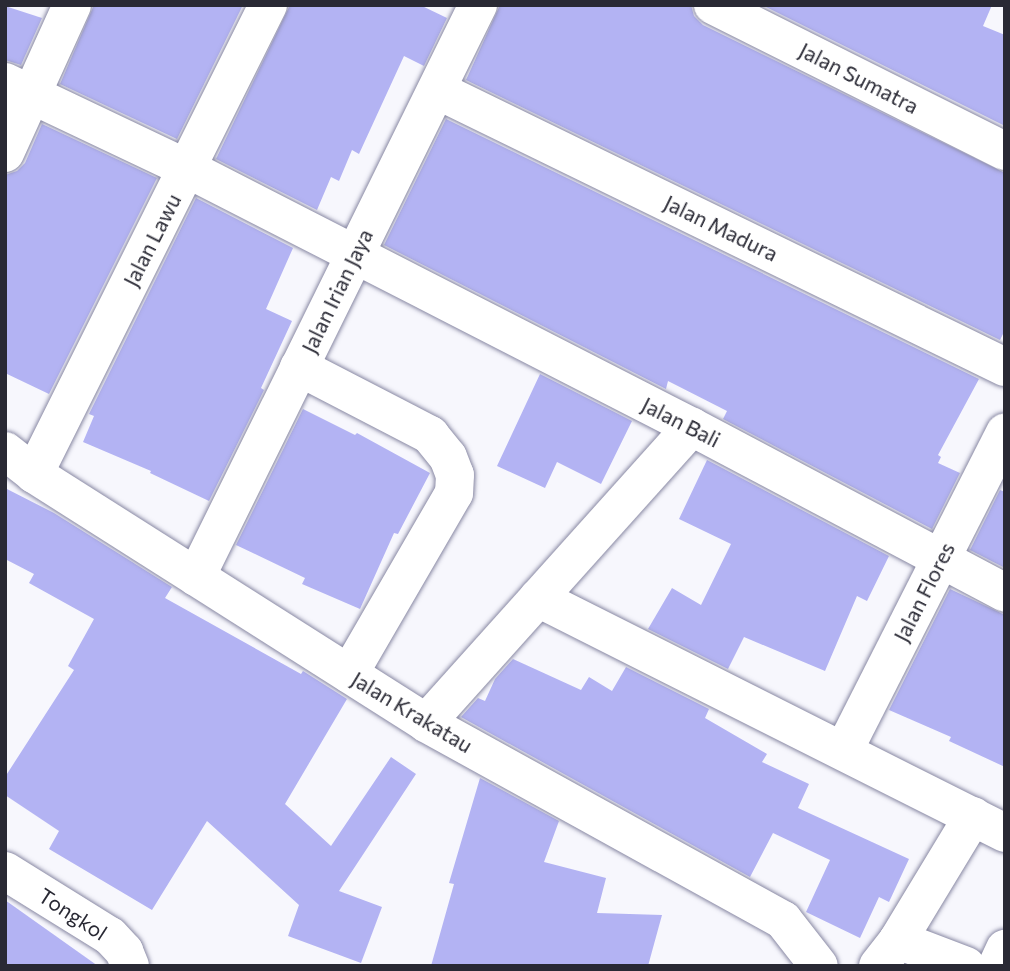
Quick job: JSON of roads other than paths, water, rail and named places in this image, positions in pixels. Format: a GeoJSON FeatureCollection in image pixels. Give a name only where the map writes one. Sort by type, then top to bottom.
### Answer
{"type":"FeatureCollection","features":[{"type":"Feature","properties":{"kind":"street"},"geometry":{"type":"LineString","coordinates":[[5,153],[19,89],[72,5]]}},
{"type":"Feature","properties":{"kind":"street","name":"Jalan Lawu"},"geometry":{"type":"LineString","coordinates":[[20,462],[188,169],[268,5]]}},
{"type":"Feature","properties":{"kind":"street","name":"Jalan Irian Jaya"},"geometry":{"type":"LineString","coordinates":[[196,577],[478,5]]}},
{"type":"Feature","properties":{"kind":"street","name":"Jalan Sumatra"},"geometry":{"type":"LineString","coordinates":[[713,5],[1005,151]]}},
{"type":"Feature","properties":{"kind":"street","name":"Jalan Bali"},"geometry":{"type":"LineString","coordinates":[[19,89],[188,169],[692,427],[1005,593]]}},
{"type":"Feature","properties":{"kind":"street","name":"Jalan Madura"},"geometry":{"type":"LineString","coordinates":[[437,90],[1005,367]]}},
{"type":"Feature","properties":{"kind":"street"},"geometry":{"type":"LineString","coordinates":[[299,368],[430,435],[448,457],[456,475],[454,493],[349,674]]}},
{"type":"Feature","properties":{"kind":"street"},"geometry":{"type":"LineString","coordinates":[[426,723],[692,427]]}},
{"type":"Feature","properties":{"kind":"street","name":"Jalan Flores"},"geometry":{"type":"LineString","coordinates":[[844,750],[1005,433]]}},
{"type":"Feature","properties":{"kind":"street","name":"Jalan Krakatau"},"geometry":{"type":"LineString","coordinates":[[20,462],[426,723],[783,920],[819,966]]}},
{"type":"Feature","properties":{"kind":"street"},"geometry":{"type":"LineString","coordinates":[[538,598],[989,825],[888,953],[966,966]]}},
{"type":"Feature","properties":{"kind":"street","name":"Tongkol"},"geometry":{"type":"LineString","coordinates":[[5,871],[110,936],[124,951],[130,966]]}},
{"type":"Feature","properties":{"kind":"street"},"geometry":{"type":"LineString","coordinates":[[997,966],[1005,949]]}}]}
